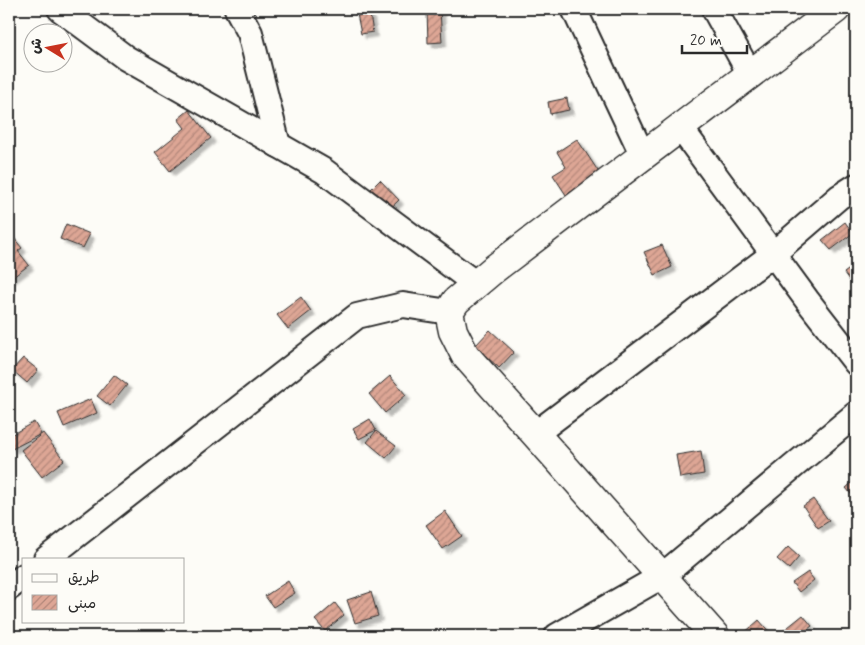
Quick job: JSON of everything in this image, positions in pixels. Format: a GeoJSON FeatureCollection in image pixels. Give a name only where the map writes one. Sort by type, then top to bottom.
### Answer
{"type":"FeatureCollection","features":[{"type":"Feature","properties":{"kind":"street"},"geometry":{"type":"LineString","coordinates":[[60,9],[126,58],[324,171],[476,284]]}},
{"type":"Feature","properties":{"kind":"street"},"geometry":{"type":"LineString","coordinates":[[237,9],[250,33],[278,145]]}},
{"type":"Feature","properties":{"kind":"street"},"geometry":{"type":"LineString","coordinates":[[574,9],[643,156]]}},
{"type":"Feature","properties":{"kind":"street"},"geometry":{"type":"LineString","coordinates":[[714,9],[750,74]]}},
{"type":"Feature","properties":{"kind":"street"},"geometry":{"type":"LineString","coordinates":[[715,636],[465,355],[453,331],[450,312],[456,302],[494,268],[836,9]]}},
{"type":"Feature","properties":{"kind":"street"},"geometry":{"type":"LineString","coordinates":[[680,127],[807,300],[856,363]]}},
{"type":"Feature","properties":{"kind":"street"},"geometry":{"type":"LineString","coordinates":[[535,434],[773,254],[839,197],[856,186]]}},
{"type":"Feature","properties":{"kind":"street"},"geometry":{"type":"LineString","coordinates":[[47,558],[357,316],[403,305],[450,312]]}},
{"type":"Feature","properties":{"kind":"street"},"geometry":{"type":"LineString","coordinates":[[556,636],[662,576],[856,414]]}},
{"type":"Feature","properties":{"kind":"street"},"geometry":{"type":"LineString","coordinates":[[9,588],[22,578]]}},
{"type":"Feature","properties":{"kind":"building"},"geometry":{"type":"Polygon","coordinates":[[[356,9],[369,9],[373,32],[361,34],[356,9]]]}},
{"type":"Feature","properties":{"kind":"building"},"geometry":{"type":"Polygon","coordinates":[[[440,10],[442,42],[428,43],[427,11],[440,10]]]}},
{"type":"Feature","properties":{"kind":"building"},"geometry":{"type":"Polygon","coordinates":[[[567,98],[569,110],[550,114],[548,102],[567,98]]]}},
{"type":"Feature","properties":{"kind":"building"},"geometry":{"type":"Polygon","coordinates":[[[189,110],[211,138],[170,171],[155,152],[185,128],[178,119],[189,110]]]}},
{"type":"Feature","properties":{"kind":"building"},"geometry":{"type":"Polygon","coordinates":[[[577,139],[600,174],[566,195],[553,175],[566,167],[557,152],[577,139]]]}},
{"type":"Feature","properties":{"kind":"building"},"geometry":{"type":"Polygon","coordinates":[[[380,180],[399,200],[378,220],[359,201],[380,180]]]}},
{"type":"Feature","properties":{"kind":"building"},"geometry":{"type":"Polygon","coordinates":[[[845,222],[853,233],[831,250],[822,240],[845,222]]]}},
{"type":"Feature","properties":{"kind":"building"},"geometry":{"type":"Polygon","coordinates":[[[66,224],[90,234],[83,248],[60,239],[66,224]]]}},
{"type":"Feature","properties":{"kind":"building"},"geometry":{"type":"Polygon","coordinates":[[[9,232],[22,248],[18,251],[29,265],[9,280],[9,232]]]}},
{"type":"Feature","properties":{"kind":"building"},"geometry":{"type":"Polygon","coordinates":[[[662,245],[672,267],[655,275],[644,252],[662,245]]]}},
{"type":"Feature","properties":{"kind":"building"},"geometry":{"type":"Polygon","coordinates":[[[856,264],[856,290],[844,273],[856,264]]]}},
{"type":"Feature","properties":{"kind":"building"},"geometry":{"type":"Polygon","coordinates":[[[301,297],[311,311],[288,329],[277,315],[301,297]]]}},
{"type":"Feature","properties":{"kind":"building"},"geometry":{"type":"Polygon","coordinates":[[[490,330],[514,352],[499,368],[475,346],[490,330]]]}},
{"type":"Feature","properties":{"kind":"building"},"geometry":{"type":"Polygon","coordinates":[[[23,358],[38,370],[27,383],[12,370],[23,358]]]}},
{"type":"Feature","properties":{"kind":"building"},"geometry":{"type":"Polygon","coordinates":[[[114,375],[127,385],[110,406],[97,396],[114,375]]]}},
{"type":"Feature","properties":{"kind":"building"},"geometry":{"type":"Polygon","coordinates":[[[390,376],[406,395],[385,413],[369,394],[390,376]]]}},
{"type":"Feature","properties":{"kind":"building"},"geometry":{"type":"Polygon","coordinates":[[[91,399],[97,413],[64,427],[58,413],[91,399]]]}},
{"type":"Feature","properties":{"kind":"building"},"geometry":{"type":"Polygon","coordinates":[[[370,419],[376,430],[359,439],[353,429],[370,419]]]}},
{"type":"Feature","properties":{"kind":"building"},"geometry":{"type":"Polygon","coordinates":[[[34,422],[41,434],[12,449],[9,443],[9,436],[34,422]]]}},
{"type":"Feature","properties":{"kind":"building"},"geometry":{"type":"Polygon","coordinates":[[[376,431],[396,446],[386,458],[367,442],[376,431]]]}},
{"type":"Feature","properties":{"kind":"building"},"geometry":{"type":"Polygon","coordinates":[[[43,433],[64,460],[42,477],[21,450],[43,433]]]}},
{"type":"Feature","properties":{"kind":"building"},"geometry":{"type":"Polygon","coordinates":[[[701,451],[704,474],[680,478],[676,455],[701,451]]]}},
{"type":"Feature","properties":{"kind":"building"},"geometry":{"type":"Polygon","coordinates":[[[856,479],[856,500],[846,488],[856,479]]]}},
{"type":"Feature","properties":{"kind":"building"},"geometry":{"type":"Polygon","coordinates":[[[813,499],[829,521],[818,528],[803,506],[813,499]]]}},
{"type":"Feature","properties":{"kind":"building"},"geometry":{"type":"Polygon","coordinates":[[[445,511],[462,536],[443,549],[426,525],[445,511]]]}},
{"type":"Feature","properties":{"kind":"building"},"geometry":{"type":"Polygon","coordinates":[[[788,547],[799,557],[789,569],[777,559],[788,547]]]}},
{"type":"Feature","properties":{"kind":"building"},"geometry":{"type":"Polygon","coordinates":[[[808,572],[814,580],[799,592],[792,583],[808,572]]]}},
{"type":"Feature","properties":{"kind":"building"},"geometry":{"type":"Polygon","coordinates":[[[288,581],[295,593],[273,607],[265,596],[288,581]]]}},
{"type":"Feature","properties":{"kind":"building"},"geometry":{"type":"Polygon","coordinates":[[[371,592],[378,616],[355,623],[347,600],[371,592]]]}},
{"type":"Feature","properties":{"kind":"building"},"geometry":{"type":"Polygon","coordinates":[[[335,603],[344,615],[325,631],[315,620],[335,603]]]}},
{"type":"Feature","properties":{"kind":"building"},"geometry":{"type":"Polygon","coordinates":[[[803,615],[812,626],[799,636],[778,636],[778,635],[803,615]]]}},
{"type":"Feature","properties":{"kind":"building"},"geometry":{"type":"Polygon","coordinates":[[[759,620],[771,636],[745,636],[743,634],[759,620]]]}}]}
